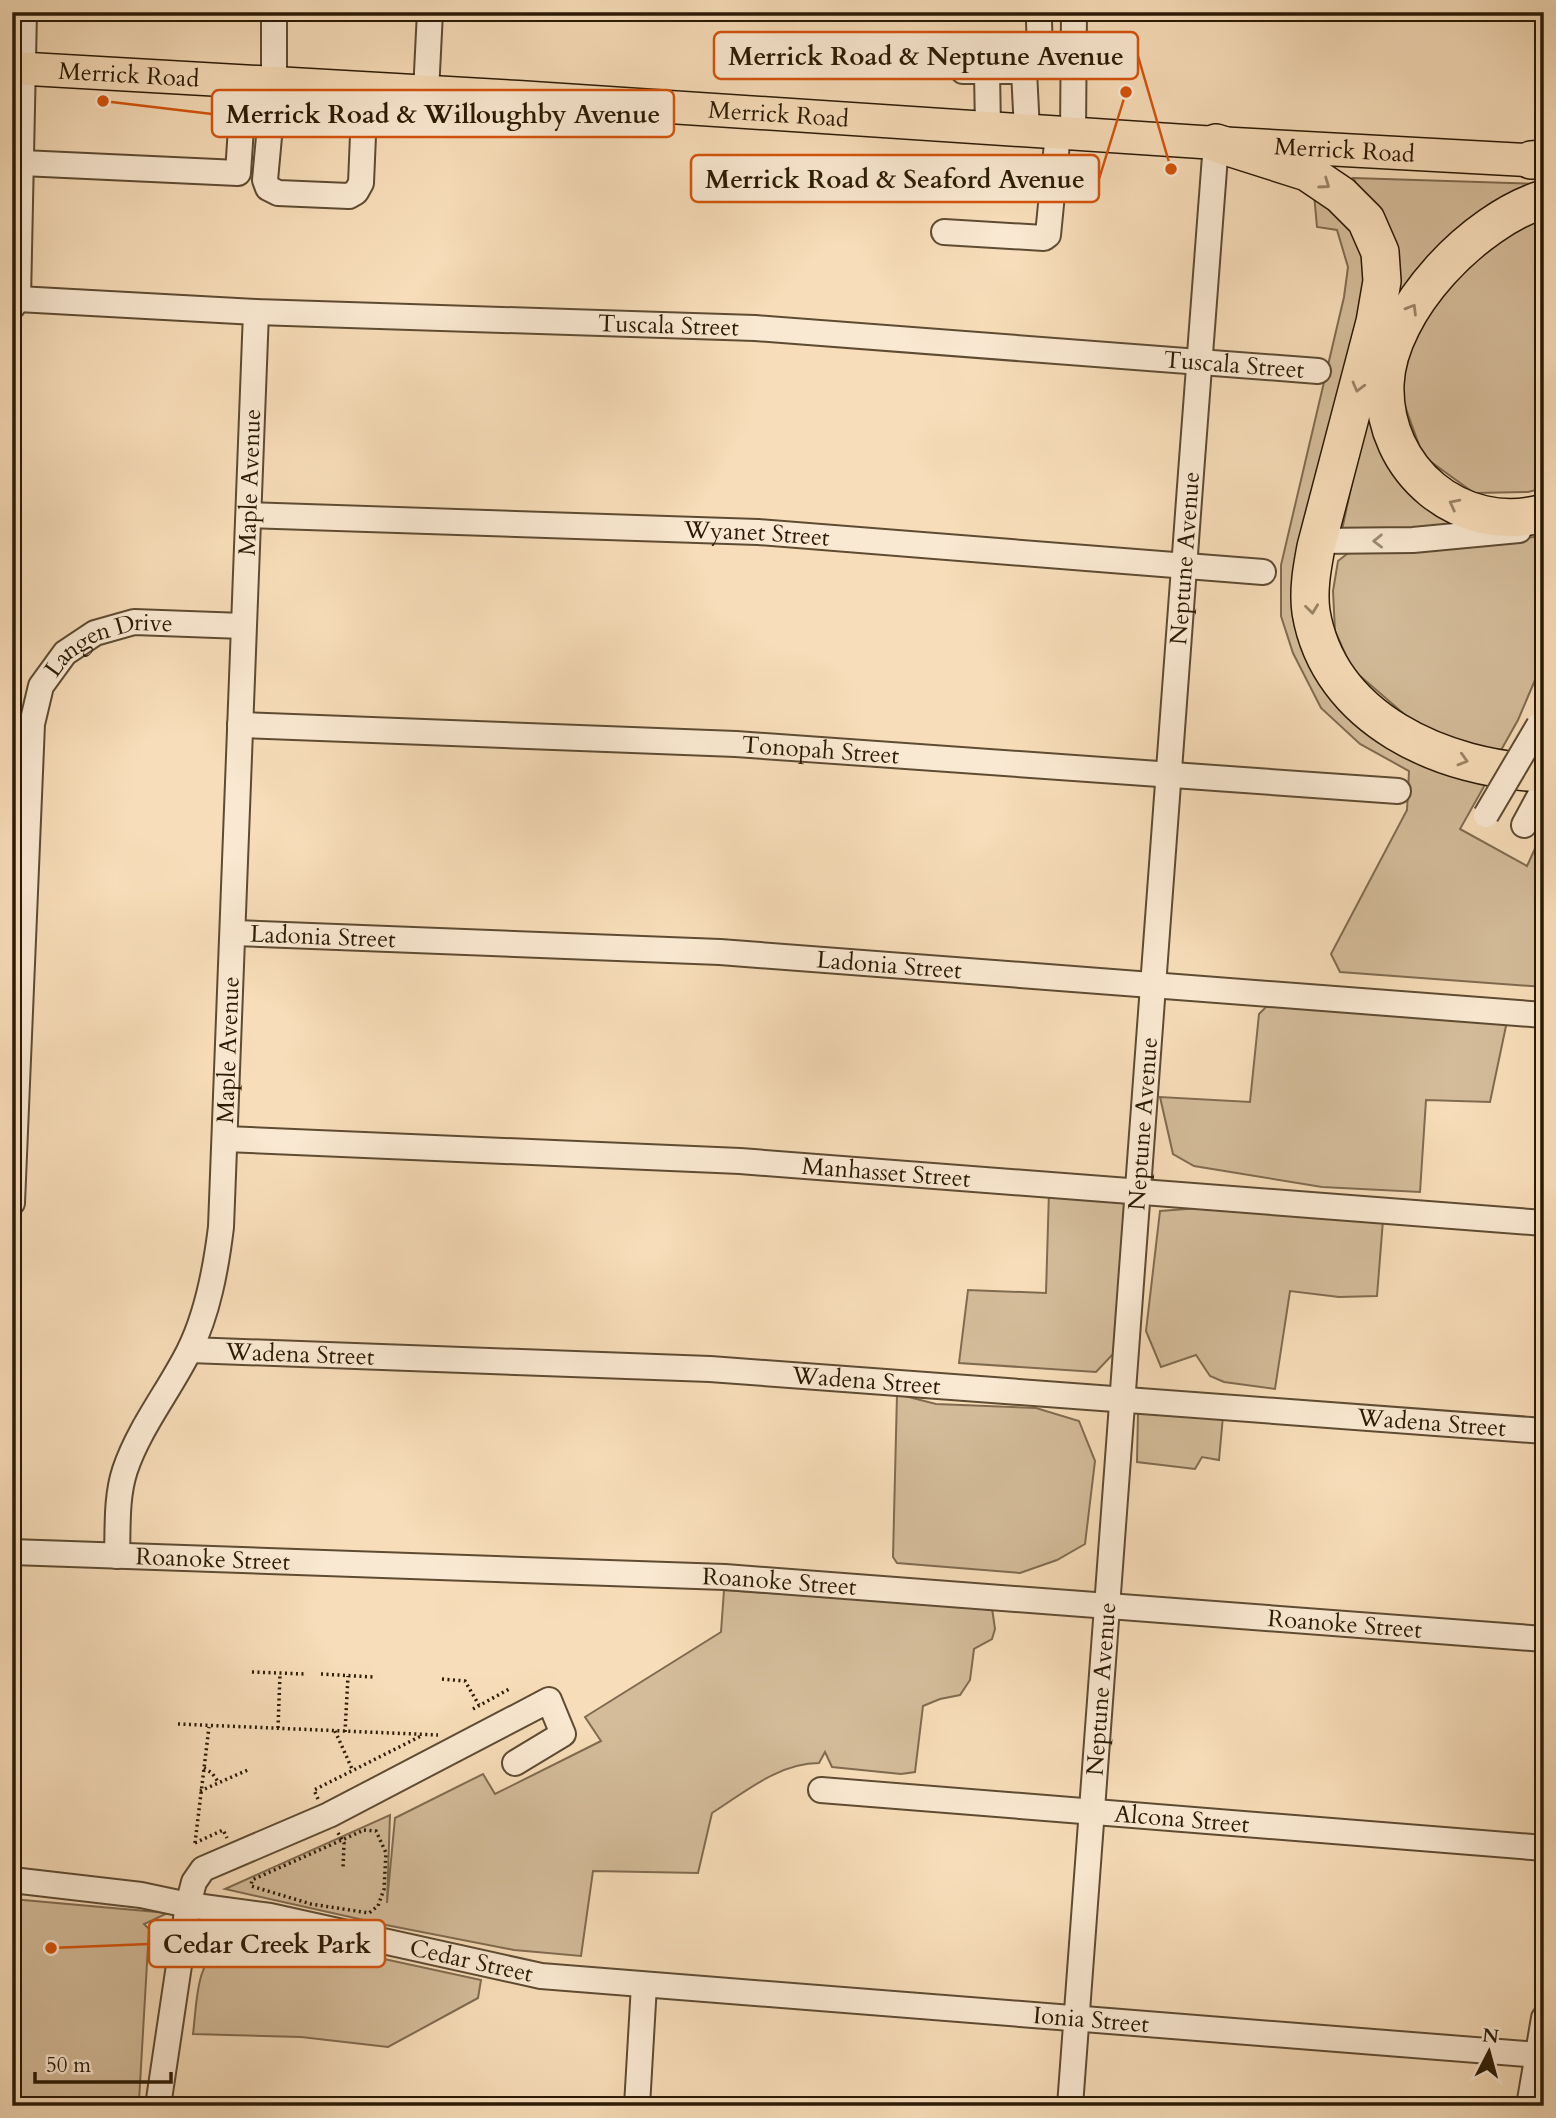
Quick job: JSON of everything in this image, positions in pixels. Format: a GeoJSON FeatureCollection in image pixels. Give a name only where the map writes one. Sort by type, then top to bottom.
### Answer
{"type":"FeatureCollection","features":[{"type":"Feature","properties":{"kind":"highway"},"geometry":{"type":"LineString","coordinates":[[1216,142],[1307,172],[1341,195],[1366,220],[1380,252],[1381,281],[1375,322],[1317,541],[1311,579],[1311,600],[1320,643],[1334,674],[1361,705],[1390,730],[1424,747],[1462,761],[1501,769],[1544,773]]}},
{"type":"Feature","properties":{"kind":"highway"},"geometry":{"type":"LineString","coordinates":[[1544,199],[1525,205],[1487,227],[1456,253],[1429,282],[1408,315],[1392,349],[1385,382],[1387,416],[1398,447],[1415,475],[1440,497],[1465,510],[1494,519],[1530,517],[1544,513]]}},
{"type":"Feature","properties":{"kind":"main road","name":"Merrick Road"},"geometry":{"type":"LineString","coordinates":[[18,68],[1540,160]]}},
{"type":"Feature","properties":{"kind":"street"},"geometry":{"type":"LineString","coordinates":[[15,303],[22,163],[18,68],[24,12]]}},
{"type":"Feature","properties":{"kind":"street"},"geometry":{"type":"LineString","coordinates":[[22,163],[238,173],[274,12]]}},
{"type":"Feature","properties":{"kind":"street"},"geometry":{"type":"LineString","coordinates":[[426,92],[430,12]]}},
{"type":"Feature","properties":{"kind":"street"},"geometry":{"type":"LineString","coordinates":[[944,232],[1044,238],[1048,235],[1053,132],[1074,52],[1074,12]]}},
{"type":"Feature","properties":{"kind":"street"},"geometry":{"type":"LineString","coordinates":[[1024,71],[1040,50],[1039,22]]}},
{"type":"Feature","properties":{"kind":"street"},"geometry":{"type":"LineString","coordinates":[[1040,50],[1074,52]]}},
{"type":"Feature","properties":{"kind":"street"},"geometry":{"type":"LineString","coordinates":[[988,128],[975,71],[1024,71]]}},
{"type":"Feature","properties":{"kind":"street"},"geometry":{"type":"LineString","coordinates":[[1024,71],[1053,132]]}},
{"type":"Feature","properties":{"kind":"street"},"geometry":{"type":"LineString","coordinates":[[259,83],[265,180],[268,188],[278,193],[349,196],[356,192],[361,183],[365,88]]}},
{"type":"Feature","properties":{"kind":"street","name":"Neptune Avenue"},"geometry":{"type":"LineString","coordinates":[[1070,2106],[1216,142]]}},
{"type":"Feature","properties":{"kind":"street","name":"Tuscala Street"},"geometry":{"type":"LineString","coordinates":[[15,303],[755,328],[1318,371]]}},
{"type":"Feature","properties":{"kind":"street","name":"Maple Avenue"},"geometry":{"type":"LineString","coordinates":[[117,1556],[119,1504],[125,1471],[139,1438],[190,1349],[206,1306],[221,1227],[257,312]]}},
{"type":"Feature","properties":{"kind":"street","name":"Wyanet Street"},"geometry":{"type":"LineString","coordinates":[[249,514],[758,532],[1263,572]]}},
{"type":"Feature","properties":{"kind":"street"},"geometry":{"type":"LineString","coordinates":[[1317,541],[1413,540],[1544,528]]}},
{"type":"Feature","properties":{"kind":"street","name":"Langen Drive"},"geometry":{"type":"LineString","coordinates":[[12,1203],[32,724],[41,686],[65,653],[95,633],[134,622],[243,626]]}},
{"type":"Feature","properties":{"kind":"street"},"geometry":{"type":"LineString","coordinates":[[1486,815],[1541,721]]}},
{"type":"Feature","properties":{"kind":"street","name":"Tonopah Street"},"geometry":{"type":"LineString","coordinates":[[240,725],[736,744],[1398,791]]}},
{"type":"Feature","properties":{"kind":"street"},"geometry":{"type":"LineString","coordinates":[[1524,825],[1544,788]]}},
{"type":"Feature","properties":{"kind":"street","name":"Ladonia Street"},"geometry":{"type":"LineString","coordinates":[[234,933],[720,952],[1544,1015]]}},
{"type":"Feature","properties":{"kind":"street","name":"Manhasset Street"},"geometry":{"type":"LineString","coordinates":[[225,1139],[740,1161],[1544,1223]]}},
{"type":"Feature","properties":{"kind":"street","name":"Wadena Street"},"geometry":{"type":"LineString","coordinates":[[190,1349],[710,1370],[1544,1431]]}},
{"type":"Feature","properties":{"kind":"street","name":"Roanoke Street"},"geometry":{"type":"LineString","coordinates":[[12,1552],[725,1577],[1544,1639]]}},
{"type":"Feature","properties":{"kind":"street"},"geometry":{"type":"LineString","coordinates":[[158,2106],[188,1905],[194,1882],[203,1869],[549,1700],[564,1734],[515,1763]]}},
{"type":"Feature","properties":{"kind":"street","name":"Alcona Street"},"geometry":{"type":"LineString","coordinates":[[821,1790],[1544,1848]]}},
{"type":"Feature","properties":{"kind":"street","name":"Cedar Street"},"geometry":{"type":"LineString","coordinates":[[12,1880],[141,1895],[188,1905],[270,1916],[541,1976],[644,1985]]}},
{"type":"Feature","properties":{"kind":"street"},"geometry":{"type":"LineString","coordinates":[[637,2106],[644,1985]]}},
{"type":"Feature","properties":{"kind":"street","name":"Ionia Street"},"geometry":{"type":"LineString","coordinates":[[644,1985],[1538,2055]]}},
{"type":"Feature","properties":{"kind":"street"},"geometry":{"type":"LineString","coordinates":[[1529,2106],[1544,2018]]}},
{"type":"Feature","properties":{"kind":"path"},"geometry":{"type":"LineString","coordinates":[[252,1672],[305,1674]]}},
{"type":"Feature","properties":{"kind":"path"},"geometry":{"type":"LineString","coordinates":[[278,1728],[280,1674]]}},
{"type":"Feature","properties":{"kind":"path"},"geometry":{"type":"LineString","coordinates":[[321,1674],[373,1677]]}},
{"type":"Feature","properties":{"kind":"path"},"geometry":{"type":"LineString","coordinates":[[345,1732],[348,1676]]}},
{"type":"Feature","properties":{"kind":"path"},"geometry":{"type":"LineString","coordinates":[[442,1679],[465,1681],[479,1705]]}},
{"type":"Feature","properties":{"kind":"path"},"geometry":{"type":"LineString","coordinates":[[473,1709],[511,1688]]}},
{"type":"Feature","properties":{"kind":"path"},"geometry":{"type":"LineString","coordinates":[[177,1724],[444,1735]]}},
{"type":"Feature","properties":{"kind":"path"},"geometry":{"type":"LineString","coordinates":[[209,1726],[195,1843],[223,1830],[230,1844]]}},
{"type":"Feature","properties":{"kind":"path"},"geometry":{"type":"LineString","coordinates":[[335,1731],[353,1772]]}},
{"type":"Feature","properties":{"kind":"path"},"geometry":{"type":"LineString","coordinates":[[343,1868],[345,1854],[342,1840],[314,1790],[424,1734]]}},
{"type":"Feature","properties":{"kind":"path"},"geometry":{"type":"LineString","coordinates":[[204,1768],[212,1773],[219,1784]]}},
{"type":"Feature","properties":{"kind":"path"},"geometry":{"type":"LineString","coordinates":[[200,1791],[250,1769]]}},
{"type":"Feature","properties":{"kind":"path"},"geometry":{"type":"LineString","coordinates":[[364,1830],[376,1831],[382,1840],[386,1853],[384,1889],[378,1906],[369,1913],[311,1904],[251,1886],[252,1880],[342,1840],[364,1830]]}},
{"type":"Feature","properties":{"kind":"shaded area"},"geometry":{"type":"Polygon","coordinates":[[[1353,178],[1540,184],[1397,300],[1367,202],[1353,178]]]}},
{"type":"Feature","properties":{"kind":"shaded area"},"geometry":{"type":"Polygon","coordinates":[[[1314,194],[1341,205],[1374,264],[1307,544],[1335,695],[1491,774],[1460,829],[1527,866],[1544,829],[1544,987],[1340,972],[1331,954],[1407,810],[1409,771],[1360,744],[1321,708],[1293,653],[1281,616],[1281,565],[1344,297],[1348,267],[1337,230],[1317,227],[1314,194]]]}},
{"type":"Feature","properties":{"kind":"shaded area"},"geometry":{"type":"Polygon","coordinates":[[[1544,207],[1544,488],[1528,492],[1474,493],[1423,456],[1400,392],[1409,343],[1454,269],[1544,207]]]}},
{"type":"Feature","properties":{"kind":"shaded area"},"geometry":{"type":"Polygon","coordinates":[[[1367,380],[1380,411],[1484,522],[1450,529],[1342,530],[1353,478],[1345,460],[1367,380]]]}},
{"type":"Feature","properties":{"kind":"shaded area"},"geometry":{"type":"Polygon","coordinates":[[[1544,536],[1544,659],[1518,720],[1500,752],[1477,754],[1411,720],[1352,669],[1335,631],[1333,591],[1338,561],[1352,550],[1544,536]]]}},
{"type":"Feature","properties":{"kind":"shaded area"},"geometry":{"type":"Polygon","coordinates":[[[1269,1004],[1494,1018],[1506,1026],[1490,1102],[1426,1100],[1420,1192],[1322,1187],[1194,1166],[1173,1154],[1160,1097],[1250,1102],[1259,1014],[1269,1004]]]}},
{"type":"Feature","properties":{"kind":"shaded area"},"geometry":{"type":"Polygon","coordinates":[[[1049,1191],[1113,1198],[1127,1204],[1115,1352],[1096,1372],[959,1363],[968,1290],[1046,1293],[1049,1191]]]}},
{"type":"Feature","properties":{"kind":"shaded area"},"geometry":{"type":"Polygon","coordinates":[[[1214,1207],[1383,1220],[1377,1296],[1339,1297],[1290,1291],[1275,1389],[1224,1382],[1210,1376],[1196,1355],[1161,1367],[1146,1331],[1160,1211],[1214,1207]]]}},
{"type":"Feature","properties":{"kind":"shaded area"},"geometry":{"type":"Polygon","coordinates":[[[897,1394],[936,1404],[1036,1408],[1079,1421],[1095,1461],[1085,1544],[1057,1560],[1020,1573],[897,1563],[893,1557],[897,1394]]]}},
{"type":"Feature","properties":{"kind":"shaded area"},"geometry":{"type":"Polygon","coordinates":[[[1138,1413],[1223,1416],[1219,1460],[1202,1457],[1195,1469],[1137,1462],[1138,1413]]]}},
{"type":"Feature","properties":{"kind":"shaded area"},"geometry":{"type":"Polygon","coordinates":[[[724,1590],[992,1608],[995,1629],[992,1639],[974,1649],[970,1680],[960,1695],[923,1706],[915,1772],[901,1774],[832,1767],[825,1752],[819,1763],[804,1764],[776,1773],[712,1813],[698,1873],[593,1871],[581,1956],[514,1950],[225,1889],[390,1815],[387,1903],[395,1818],[483,1774],[495,1794],[601,1741],[585,1717],[721,1632],[724,1590]]]}},
{"type":"Feature","properties":{"kind":"shaded area"},"geometry":{"type":"Polygon","coordinates":[[[12,1899],[168,1913],[144,1924],[149,1929],[139,2101],[135,2106],[12,2106],[12,1899]]]}},
{"type":"Feature","properties":{"kind":"shaded area"},"geometry":{"type":"Polygon","coordinates":[[[269,1934],[481,1980],[478,1998],[388,2047],[301,2037],[193,2034],[197,1993],[203,1971],[224,1936],[269,1934]]]}},
{"type":"Feature","properties":{"kind":"place","name":"Merrick Road & Seaford Avenue"},"geometry":{"type":"Point","coordinates":[1126,92]}},
{"type":"Feature","properties":{"kind":"place","name":"Merrick Road & Willoughby Avenue"},"geometry":{"type":"Point","coordinates":[103,101]}},
{"type":"Feature","properties":{"kind":"place","name":"Merrick Road & Neptune Avenue"},"geometry":{"type":"Point","coordinates":[1171,169]}},
{"type":"Feature","properties":{"kind":"place","name":"Cedar Creek Park"},"geometry":{"type":"Point","coordinates":[51,1948]}}]}
